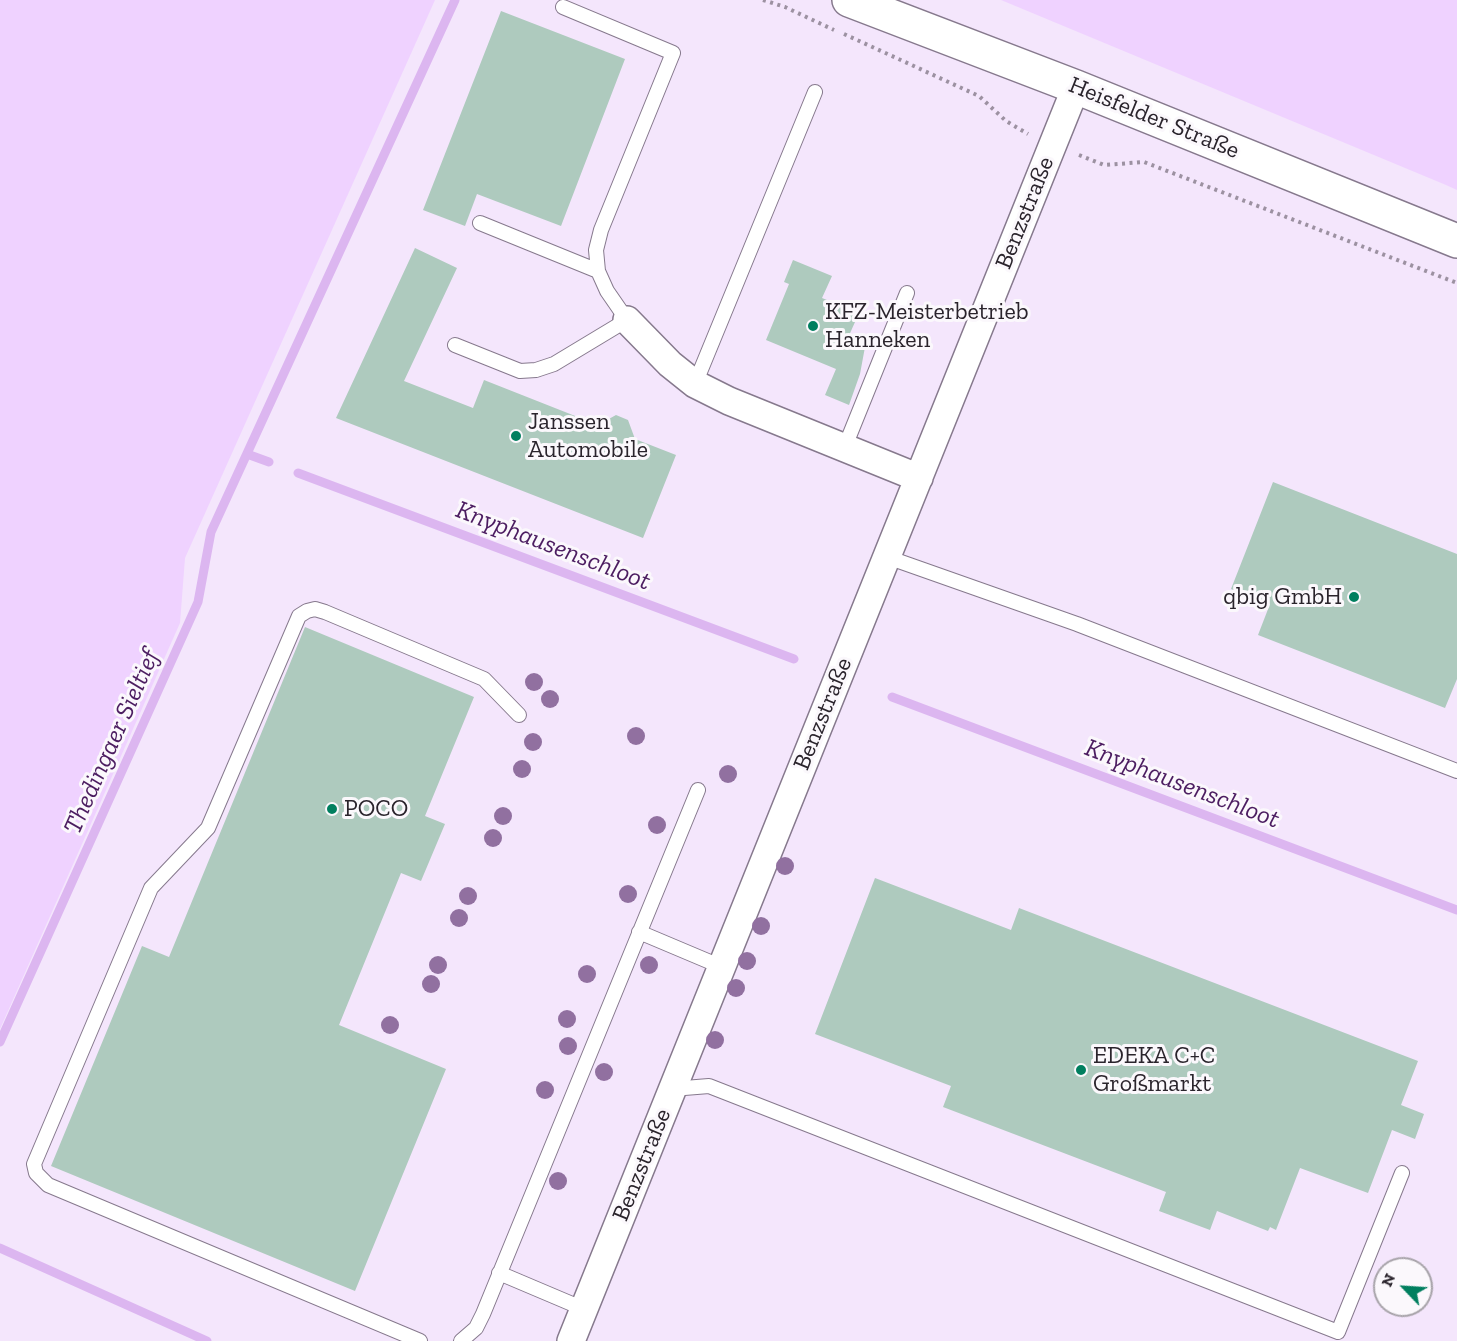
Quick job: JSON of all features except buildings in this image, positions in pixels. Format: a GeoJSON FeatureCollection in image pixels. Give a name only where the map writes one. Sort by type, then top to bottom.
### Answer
{"type":"FeatureCollection","features":[{"type":"Feature","properties":{"kind":"main road","name":"Heisfelder Straße"},"geometry":{"type":"LineString","coordinates":[[849,0],[1076,87],[1457,242]]}},
{"type":"Feature","properties":{"kind":"street","name":"Benzstraße"},"geometry":{"type":"LineString","coordinates":[[571,1341],[1076,87]]}},
{"type":"Feature","properties":{"kind":"street"},"geometry":{"type":"LineString","coordinates":[[627,320],[670,364],[695,384],[729,401],[919,478]]}},
{"type":"Feature","properties":{"kind":"lane"},"geometry":{"type":"LineString","coordinates":[[455,345],[520,370],[536,370],[554,364],[627,320],[607,291],[598,272],[596,250],[601,230],[673,53],[563,8]]}},
{"type":"Feature","properties":{"kind":"lane"},"geometry":{"type":"LineString","coordinates":[[695,384],[815,92]]}},
{"type":"Feature","properties":{"kind":"lane"},"geometry":{"type":"LineString","coordinates":[[480,223],[598,272]]}},
{"type":"Feature","properties":{"kind":"lane"},"geometry":{"type":"LineString","coordinates":[[844,448],[907,293]]}},
{"type":"Feature","properties":{"kind":"lane"},"geometry":{"type":"LineString","coordinates":[[886,557],[1077,624],[1457,771]]}},
{"type":"Feature","properties":{"kind":"lane"},"geometry":{"type":"LineString","coordinates":[[420,1341],[48,1185],[36,1173],[34,1164],[151,888],[208,828],[298,616],[315,609],[325,612],[484,679],[519,716]]}},
{"type":"Feature","properties":{"kind":"lane"},"geometry":{"type":"LineString","coordinates":[[461,1341],[476,1328],[698,790]]}},
{"type":"Feature","properties":{"kind":"lane"},"geometry":{"type":"LineString","coordinates":[[639,932],[722,967]]}},
{"type":"Feature","properties":{"kind":"lane"},"geometry":{"type":"LineString","coordinates":[[672,1089],[709,1086],[1338,1332],[1402,1173]]}},
{"type":"Feature","properties":{"kind":"lane"},"geometry":{"type":"LineString","coordinates":[[499,1273],[584,1309]]}},
{"type":"Feature","properties":{"kind":"path"},"geometry":{"type":"LineString","coordinates":[[763,0],[784,7],[979,96],[1006,121],[1026,133],[1104,165],[1144,162],[1457,283]]}},
{"type":"Feature","properties":{"kind":"shaded area"},"geometry":{"type":"Polygon","coordinates":[[[0,0],[435,0],[185,558],[180,623],[0,1029],[0,0]]]}},
{"type":"Feature","properties":{"kind":"shaded area"},"geometry":{"type":"Polygon","coordinates":[[[1001,0],[1457,0],[1457,190],[1446,185],[1001,0]]]}},
{"type":"Feature","properties":{"kind":"waterway","name":"Thedingaer Sieltief"},"geometry":{"type":"LineString","coordinates":[[0,1042],[198,602],[211,532],[455,0]]}},
{"type":"Feature","properties":{"kind":"waterway","name":"Knyphausenschloot"},"geometry":{"type":"LineString","coordinates":[[247,454],[269,462]]}},
{"type":"Feature","properties":{"kind":"waterway","name":"Knyphausenschloot"},"geometry":{"type":"LineString","coordinates":[[298,473],[794,659]]}},
{"type":"Feature","properties":{"kind":"waterway","name":"Knyphausenschloot"},"geometry":{"type":"LineString","coordinates":[[892,697],[1457,910]]}},
{"type":"Feature","properties":{"kind":"waterway"},"geometry":{"type":"LineString","coordinates":[[0,1248],[207,1341]]}},
{"type":"Feature","properties":{"kind":"place","name":"KFZ-Meisterbetrieb Hanneken"},"geometry":{"type":"Point","coordinates":[813,326]}},
{"type":"Feature","properties":{"kind":"place","name":"Janssen Automobile"},"geometry":{"type":"Point","coordinates":[516,436]}},
{"type":"Feature","properties":{"kind":"place","name":"qbig GmbH"},"geometry":{"type":"Point","coordinates":[1354,597]}},
{"type":"Feature","properties":{"kind":"place","name":"POCO"},"geometry":{"type":"Point","coordinates":[332,809]}},
{"type":"Feature","properties":{"kind":"place","name":"EDEKA C+C Großmarkt"},"geometry":{"type":"Point","coordinates":[1081,1070]}}]}
